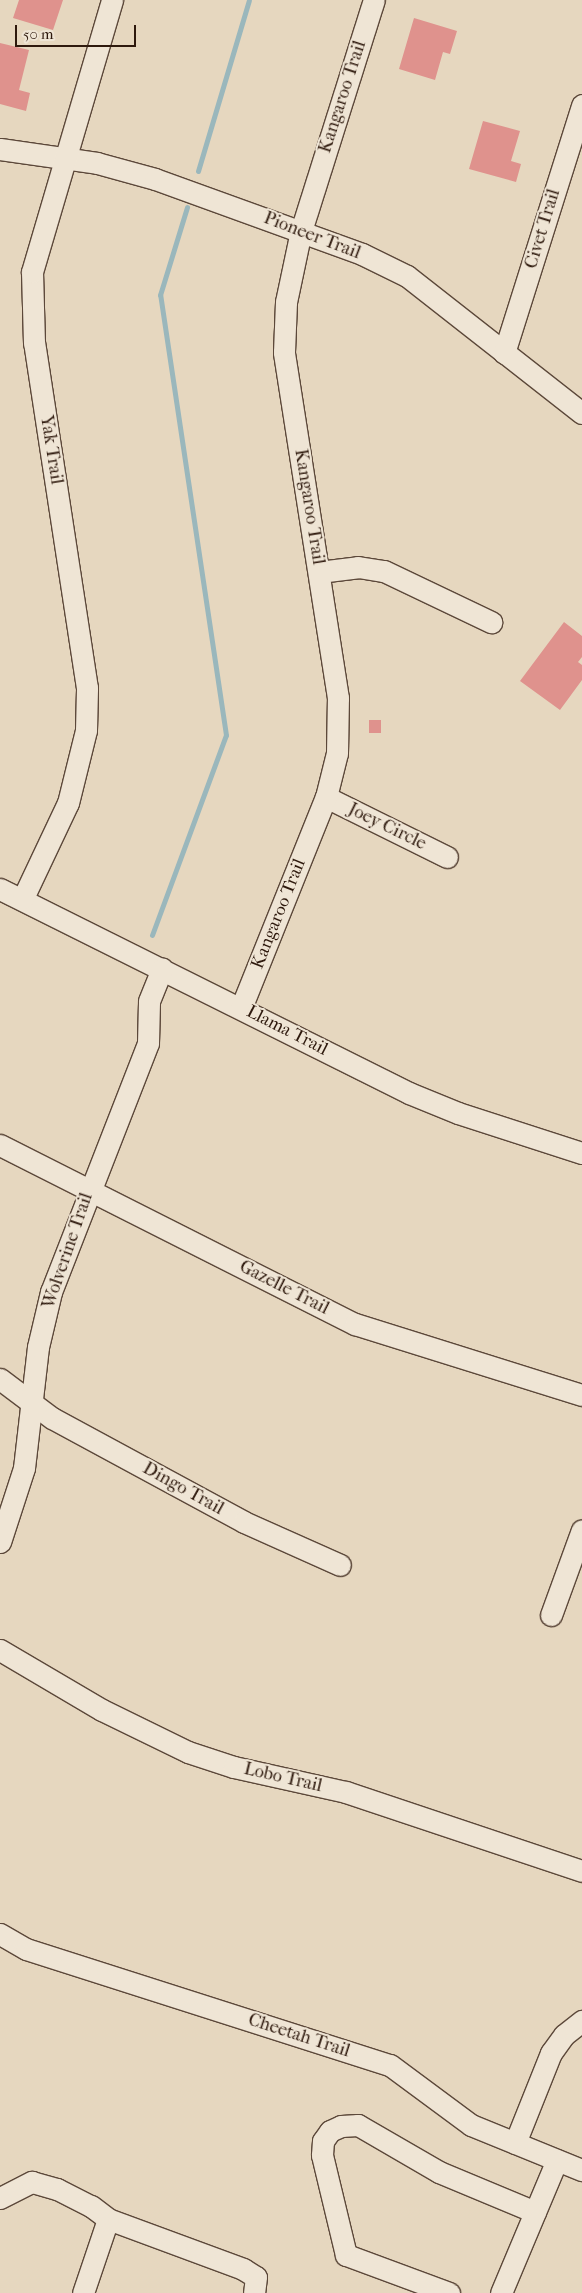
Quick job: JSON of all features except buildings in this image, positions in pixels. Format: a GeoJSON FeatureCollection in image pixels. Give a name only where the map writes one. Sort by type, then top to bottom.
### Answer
{"type":"FeatureCollection","features":[{"type":"Feature","properties":{"kind":"street","name":"Yak Trail"},"geometry":{"type":"LineString","coordinates":[[23,898],[68,803],[86,730],[87,688],[34,343],[32,272],[112,0]]}},
{"type":"Feature","properties":{"kind":"street","name":"Kangaroo Trail"},"geometry":{"type":"LineString","coordinates":[[241,1008],[326,797],[337,753],[338,698],[284,352],[286,302],[301,231],[374,0]]}},
{"type":"Feature","properties":{"kind":"street","name":"Civet Trail"},"geometry":{"type":"LineString","coordinates":[[504,353],[582,105]]}},
{"type":"Feature","properties":{"kind":"street","name":"Pioneer Trail"},"geometry":{"type":"LineString","coordinates":[[0,149],[97,163],[155,179],[362,254],[407,276],[582,413]]}},
{"type":"Feature","properties":{"kind":"street"},"geometry":{"type":"LineString","coordinates":[[319,572],[358,567],[384,571],[491,622]]}},
{"type":"Feature","properties":{"kind":"street","name":"Joey Circle"},"geometry":{"type":"LineString","coordinates":[[326,797],[447,857]]}},
{"type":"Feature","properties":{"kind":"street","name":"Llama Trail"},"geometry":{"type":"LineString","coordinates":[[0,889],[23,898],[409,1092],[458,1112],[582,1154]]}},
{"type":"Feature","properties":{"kind":"street","name":"Wolverine Trail"},"geometry":{"type":"LineString","coordinates":[[0,1542],[24,1468],[38,1347],[51,1292],[89,1189],[148,1043],[149,1001],[162,968]]}},
{"type":"Feature","properties":{"kind":"street","name":"Gazelle Trail"},"geometry":{"type":"LineString","coordinates":[[0,1145],[355,1324],[582,1395]]}},
{"type":"Feature","properties":{"kind":"street","name":"Dingo Trail"},"geometry":{"type":"LineString","coordinates":[[0,1379],[52,1418],[244,1522],[340,1565]]}},
{"type":"Feature","properties":{"kind":"street"},"geometry":{"type":"LineString","coordinates":[[551,1615],[582,1530]]}},
{"type":"Feature","properties":{"kind":"street","name":"Lobo Trail"},"geometry":{"type":"LineString","coordinates":[[0,1650],[102,1710],[188,1752],[234,1767],[346,1792],[582,1871]]}},
{"type":"Feature","properties":{"kind":"street","name":"Cheetah Trail"},"geometry":{"type":"LineString","coordinates":[[0,1934],[26,1948],[390,2065],[471,2125],[556,2160],[581,2165]]}},
{"type":"Feature","properties":{"kind":"street"},"geometry":{"type":"LineString","coordinates":[[514,2143],[550,2053],[564,2035],[582,2020]]}},
{"type":"Feature","properties":{"kind":"street"},"geometry":{"type":"LineString","coordinates":[[449,2293],[346,2255],[322,2155],[323,2141],[330,2131],[358,2124],[439,2172],[535,2212]]}},
{"type":"Feature","properties":{"kind":"street"},"geometry":{"type":"LineString","coordinates":[[501,2293],[556,2160]]}},
{"type":"Feature","properties":{"kind":"street"},"geometry":{"type":"LineString","coordinates":[[0,2198],[32,2182],[57,2189],[91,2206],[108,2219],[244,2269],[256,2277],[254,2293]]}},
{"type":"Feature","properties":{"kind":"street"},"geometry":{"type":"LineString","coordinates":[[83,2293],[108,2219]]}},
{"type":"Feature","properties":{"kind":"waterway"},"geometry":{"type":"LineString","coordinates":[[198,171],[249,0]]}},
{"type":"Feature","properties":{"kind":"waterway"},"geometry":{"type":"LineString","coordinates":[[152,935],[226,735],[160,295],[187,207]]}}]}
